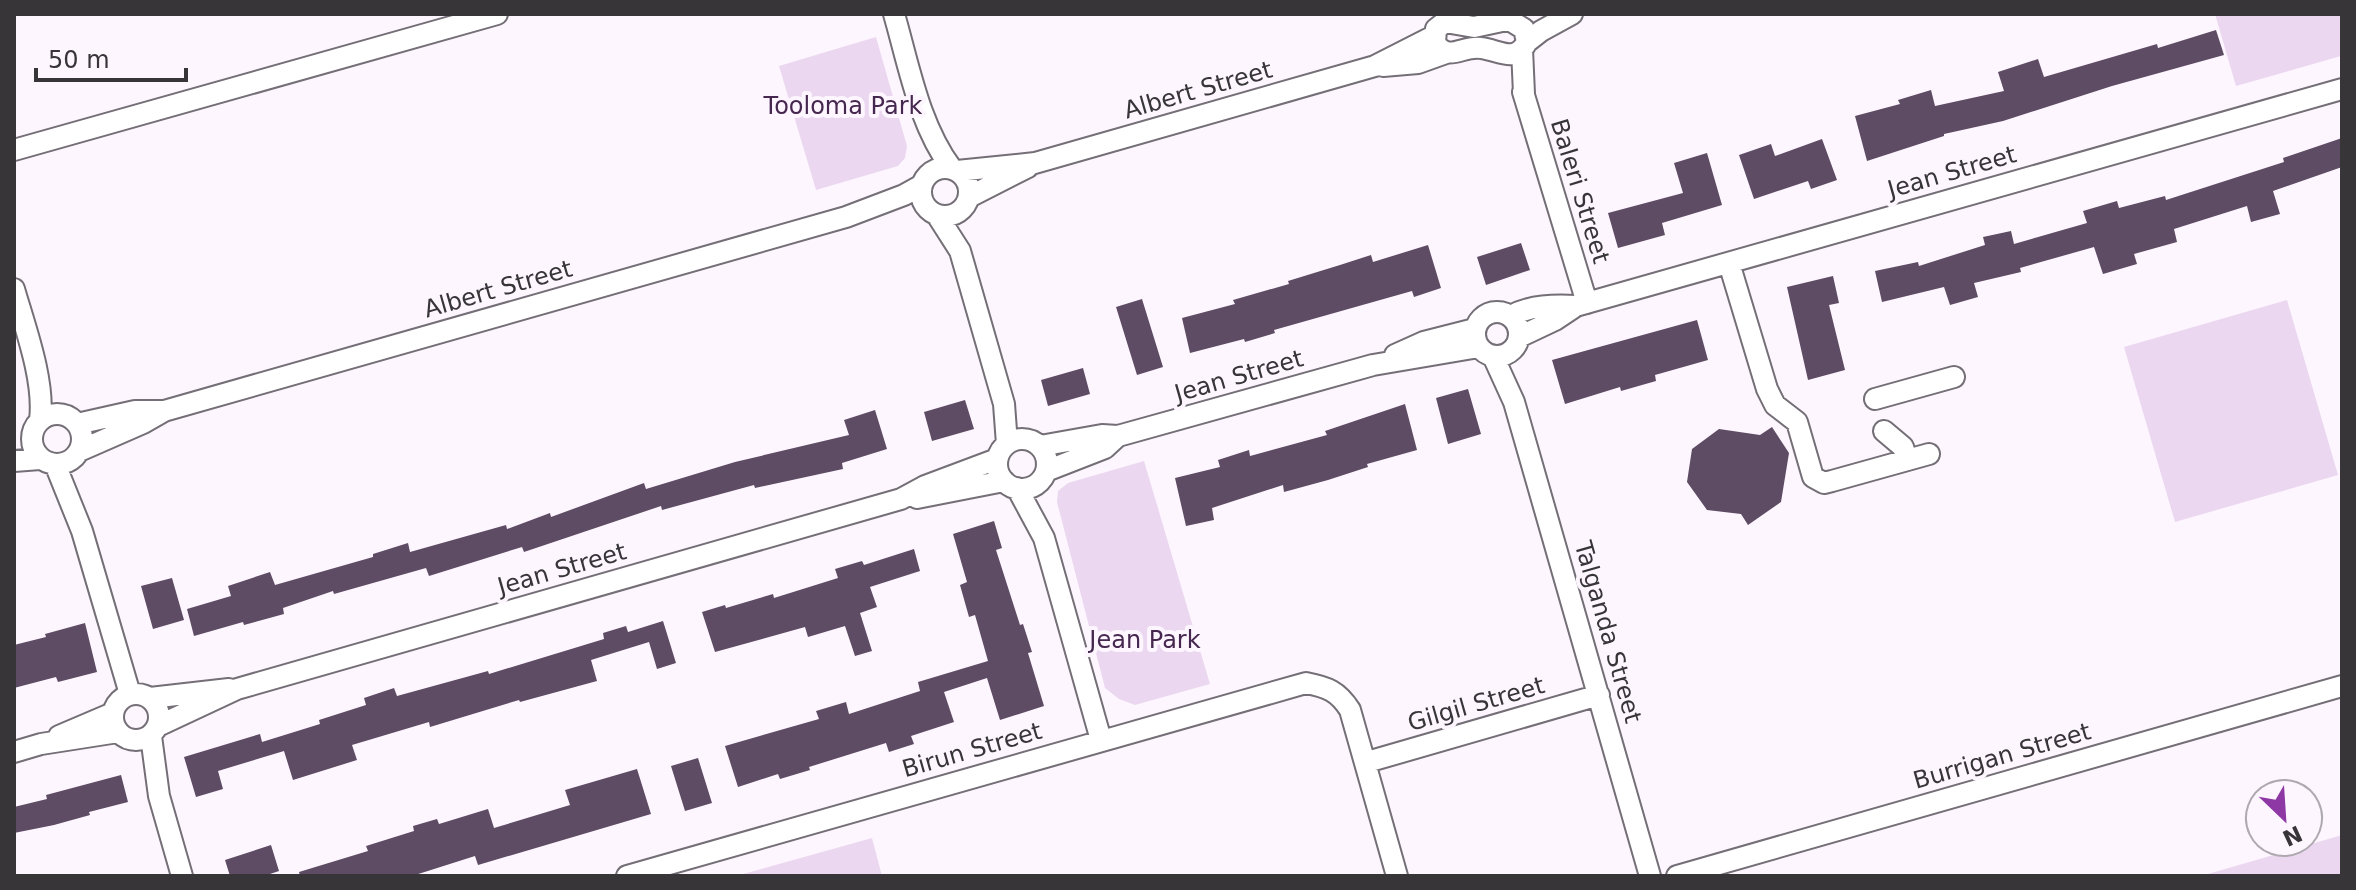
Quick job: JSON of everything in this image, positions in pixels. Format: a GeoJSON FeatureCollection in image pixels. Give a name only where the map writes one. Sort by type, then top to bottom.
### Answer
{"type":"FeatureCollection","features":[{"type":"Feature","properties":{"kind":"street"},"geometry":{"type":"LineString","coordinates":[[14,150],[497,14]]}},
{"type":"Feature","properties":{"kind":"street"},"geometry":{"type":"LineString","coordinates":[[894,14],[922,109],[941,154],[968,182],[960,251]]}},
{"type":"Feature","properties":{"kind":"street"},"geometry":{"type":"LineString","coordinates":[[1518,49],[1541,31],[1572,14]]}},
{"type":"Feature","properties":{"kind":"street","name":"Albert Street"},"geometry":{"type":"LineString","coordinates":[[14,461],[61,459],[164,411],[846,217],[904,195],[938,169],[1035,163],[1375,66],[1418,63],[1446,53],[1481,48],[1518,49],[1524,29],[1517,18],[1481,27],[1442,22],[1375,66]]}},
{"type":"Feature","properties":{"kind":"street"},"geometry":{"type":"LineString","coordinates":[[1442,22],[1437,47],[1446,53]]}},
{"type":"Feature","properties":{"kind":"street","name":"Baleri Street"},"geometry":{"type":"LineString","coordinates":[[1518,49],[1524,93],[1582,305]]}},
{"type":"Feature","properties":{"kind":"street","name":"Jean Street"},"geometry":{"type":"LineString","coordinates":[[901,499],[1018,447],[1102,435],[1118,436],[1373,365],[1496,344],[1555,320],[1582,305],[2342,89]]}},
{"type":"Feature","properties":{"kind":"street"},"geometry":{"type":"LineString","coordinates":[[922,109],[926,179],[923,201],[960,251],[1018,447]]}},
{"type":"Feature","properties":{"kind":"street","name":"Albert Street"},"geometry":{"type":"LineString","coordinates":[[846,217],[913,208],[951,216],[966,203],[1035,163]]}},
{"type":"Feature","properties":{"kind":"street"},"geometry":{"type":"LineString","coordinates":[[1729,263],[1767,389],[1775,405],[1797,422],[1813,477],[1824,483],[1929,454]]}},
{"type":"Feature","properties":{"kind":"street"},"geometry":{"type":"LineString","coordinates":[[14,289],[36,366],[42,408],[33,447],[61,459]]}},
{"type":"Feature","properties":{"kind":"street","name":"Jean Street"},"geometry":{"type":"LineString","coordinates":[[1496,344],[1487,314],[1499,312],[1511,316],[1552,305],[1582,305]]}},
{"type":"Feature","properties":{"kind":"street","name":"Talganda Street"},"geometry":{"type":"LineString","coordinates":[[1511,316],[1519,329],[1496,344],[1516,398],[1514,402],[1650,876]]}},
{"type":"Feature","properties":{"kind":"street"},"geometry":{"type":"LineString","coordinates":[[1875,399],[1954,377]]}},
{"type":"Feature","properties":{"kind":"street","name":"Albert Street"},"geometry":{"type":"LineString","coordinates":[[77,424],[135,411],[164,411]]}},
{"type":"Feature","properties":{"kind":"street"},"geometry":{"type":"LineString","coordinates":[[36,427],[69,417],[77,424],[82,437],[61,459]]}},
{"type":"Feature","properties":{"kind":"street"},"geometry":{"type":"LineString","coordinates":[[1884,431],[1903,447],[1907,460]]}},
{"type":"Feature","properties":{"kind":"street","name":"Jean Street"},"geometry":{"type":"LineString","coordinates":[[14,752],[41,744],[135,729],[237,689],[901,499],[1026,481],[1105,448],[1118,436]]}},
{"type":"Feature","properties":{"kind":"street"},"geometry":{"type":"LineString","coordinates":[[1018,447],[999,475],[1026,481]]}},
{"type":"Feature","properties":{"kind":"street"},"geometry":{"type":"LineString","coordinates":[[1018,447],[1046,458],[1026,481]]}},
{"type":"Feature","properties":{"kind":"street"},"geometry":{"type":"LineString","coordinates":[[61,459],[82,531],[140,696],[159,711],[135,729]]}},
{"type":"Feature","properties":{"kind":"street"},"geometry":{"type":"LineString","coordinates":[[1026,481],[1101,740]]}},
{"type":"Feature","properties":{"kind":"street","name":"Birun Street"},"geometry":{"type":"LineString","coordinates":[[627,876],[1306,683],[1332,689],[1342,697],[1350,710],[1367,762]]}},
{"type":"Feature","properties":{"kind":"street","name":"Burrigan Street"},"geometry":{"type":"LineString","coordinates":[[1677,876],[2342,686]]}},
{"type":"Feature","properties":{"kind":"street","name":"Jean Street"},"geometry":{"type":"LineString","coordinates":[[140,696],[237,689]]}},
{"type":"Feature","properties":{"kind":"street","name":"Gilgil Street"},"geometry":{"type":"LineString","coordinates":[[1367,762],[1599,695]]}},
{"type":"Feature","properties":{"kind":"street"},"geometry":{"type":"LineString","coordinates":[[140,696],[118,703],[135,729],[159,796],[182,876]]}},
{"type":"Feature","properties":{"kind":"street"},"geometry":{"type":"LineString","coordinates":[[1367,762],[1397,876]]}},
{"type":"Feature","properties":{"kind":"green space"},"geometry":{"type":"Polygon","coordinates":[[[2215,14],[2342,14],[2342,53],[2341,56],[2236,86],[2215,14]]]}},
{"type":"Feature","properties":{"kind":"green space","name":"Tooloma Park"},"geometry":{"type":"Polygon","coordinates":[[[876,37],[907,146],[905,158],[898,166],[816,190],[779,66],[876,37]]]}},
{"type":"Feature","properties":{"kind":"green space"},"geometry":{"type":"Polygon","coordinates":[[[2287,300],[2338,475],[2175,522],[2124,347],[2287,300]]]}},
{"type":"Feature","properties":{"kind":"green space","name":"Jean Park"},"geometry":{"type":"Polygon","coordinates":[[[1144,461],[1210,684],[1135,705],[1119,699],[1105,688],[1057,502],[1058,491],[1068,483],[1144,461]]]}},
{"type":"Feature","properties":{"kind":"green space"},"geometry":{"type":"Polygon","coordinates":[[[2342,835],[2342,876],[2201,876],[2263,858],[2324,858],[2324,840],[2342,835]]]}},
{"type":"Feature","properties":{"kind":"green space"},"geometry":{"type":"Polygon","coordinates":[[[872,838],[882,876],[736,876],[872,838]]]}},
{"type":"Feature","properties":{"kind":"building"},"geometry":{"type":"Polygon","coordinates":[[[2216,30],[2224,55],[2003,121],[1944,134],[1867,161],[1855,116],[1900,104],[1898,100],[1931,90],[1935,106],[2004,91],[1998,72],[2038,59],[2044,77],[2216,30]]]}},
{"type":"Feature","properties":{"kind":"building"},"geometry":{"type":"Polygon","coordinates":[[[2342,138],[2342,167],[2273,191],[2280,214],[2251,222],[2247,206],[2174,229],[2177,242],[2134,254],[2137,264],[2103,274],[2094,247],[2020,268],[2021,272],[1974,283],[1978,297],[1950,305],[1944,287],[1882,302],[1875,271],[1918,262],[1919,266],[1985,245],[1983,237],[2011,231],[2014,244],[2087,223],[2083,211],[2117,201],[2119,208],[2165,196],[2166,200],[2284,162],[2283,158],[2342,138]]]}},
{"type":"Feature","properties":{"kind":"building"},"geometry":{"type":"Polygon","coordinates":[[[1822,139],[1837,180],[1811,189],[1808,181],[1754,199],[1739,155],[1771,144],[1775,156],[1822,139]]]}},
{"type":"Feature","properties":{"kind":"building"},"geometry":{"type":"Polygon","coordinates":[[[1707,153],[1722,205],[1662,223],[1665,235],[1618,248],[1608,213],[1683,193],[1674,163],[1707,153]]]}},
{"type":"Feature","properties":{"kind":"building"},"geometry":{"type":"Polygon","coordinates":[[[1521,243],[1530,270],[1486,285],[1477,257],[1521,243]]]}},
{"type":"Feature","properties":{"kind":"building"},"geometry":{"type":"Polygon","coordinates":[[[1428,245],[1441,288],[1414,297],[1412,291],[1274,330],[1275,333],[1245,342],[1244,339],[1190,353],[1182,318],[1235,304],[1233,300],[1371,255],[1373,262],[1428,245]]]}},
{"type":"Feature","properties":{"kind":"building"},"geometry":{"type":"Polygon","coordinates":[[[1833,276],[1839,303],[1829,305],[1845,370],[1808,380],[1787,287],[1833,276]]]}},
{"type":"Feature","properties":{"kind":"building"},"geometry":{"type":"Polygon","coordinates":[[[1142,299],[1163,367],[1137,375],[1116,307],[1142,299]]]}},
{"type":"Feature","properties":{"kind":"building"},"geometry":{"type":"Polygon","coordinates":[[[1697,320],[1708,360],[1655,375],[1656,381],[1621,391],[1620,387],[1565,404],[1552,360],[1697,320]]]}},
{"type":"Feature","properties":{"kind":"building"},"geometry":{"type":"Polygon","coordinates":[[[1083,368],[1090,394],[1048,406],[1041,380],[1083,368]]]}},
{"type":"Feature","properties":{"kind":"building"},"geometry":{"type":"Polygon","coordinates":[[[1468,389],[1481,434],[1448,444],[1436,398],[1468,389]]]}},
{"type":"Feature","properties":{"kind":"building"},"geometry":{"type":"Polygon","coordinates":[[[965,400],[974,429],[932,441],[924,412],[965,400]]]}},
{"type":"Feature","properties":{"kind":"building"},"geometry":{"type":"Polygon","coordinates":[[[1405,404],[1417,450],[1367,464],[1368,467],[1328,480],[1284,492],[1283,485],[1212,508],[1214,520],[1186,526],[1175,478],[1220,467],[1218,460],[1249,450],[1250,456],[1327,435],[1325,431],[1405,404]]]}},
{"type":"Feature","properties":{"kind":"building"},"geometry":{"type":"Polygon","coordinates":[[[875,410],[887,449],[842,463],[843,469],[755,488],[754,485],[662,510],[661,506],[524,552],[522,547],[429,576],[426,568],[334,594],[333,591],[283,608],[284,614],[194,636],[187,609],[231,596],[228,586],[270,572],[275,585],[373,557],[373,554],[408,543],[410,552],[506,525],[507,529],[550,513],[551,517],[644,483],[646,489],[735,462],[849,435],[844,420],[875,410]]]}},
{"type":"Feature","properties":{"kind":"building"},"geometry":{"type":"Polygon","coordinates":[[[1772,427],[1789,453],[1781,502],[1748,525],[1741,514],[1707,510],[1687,482],[1692,449],[1719,429],[1760,435],[1772,427]]]}},
{"type":"Feature","properties":{"kind":"building"},"geometry":{"type":"Polygon","coordinates":[[[994,521],[1002,548],[996,550],[1032,652],[1028,653],[1044,706],[1000,720],[987,678],[944,692],[954,722],[911,736],[914,744],[889,752],[886,743],[780,779],[778,774],[738,787],[725,746],[819,719],[816,711],[846,702],[849,714],[920,691],[918,682],[988,661],[975,615],[969,617],[960,585],[967,582],[953,534],[994,521]]]}},
{"type":"Feature","properties":{"kind":"building"},"geometry":{"type":"Polygon","coordinates":[[[914,549],[920,571],[870,587],[877,607],[860,613],[872,651],[855,656],[845,626],[808,637],[805,627],[715,652],[702,612],[773,594],[774,598],[838,578],[835,569],[862,561],[864,565],[914,549]]]}},
{"type":"Feature","properties":{"kind":"building"},"geometry":{"type":"Polygon","coordinates":[[[172,578],[184,620],[153,629],[141,586],[172,578]]]}},
{"type":"Feature","properties":{"kind":"building"},"geometry":{"type":"Polygon","coordinates":[[[663,621],[676,663],[657,669],[649,642],[591,660],[597,681],[430,727],[429,722],[352,745],[357,760],[293,780],[284,751],[218,771],[223,789],[196,797],[184,757],[260,734],[262,742],[320,724],[319,720],[366,705],[364,698],[394,688],[397,696],[488,671],[489,674],[604,639],[603,633],[626,626],[628,632],[663,621]]]}},
{"type":"Feature","properties":{"kind":"building"},"geometry":{"type":"Polygon","coordinates":[[[85,623],[97,672],[58,682],[56,677],[14,688],[14,645],[85,623]]]}},
{"type":"Feature","properties":{"kind":"building"},"geometry":{"type":"Polygon","coordinates":[[[698,758],[712,803],[685,811],[671,766],[698,758]]]}},
{"type":"Feature","properties":{"kind":"building"},"geometry":{"type":"Polygon","coordinates":[[[637,769],[651,814],[478,865],[475,856],[412,876],[300,876],[299,872],[368,851],[366,846],[414,831],[413,826],[437,819],[439,824],[488,809],[494,828],[570,805],[565,790],[637,769]]]}},
{"type":"Feature","properties":{"kind":"building"},"geometry":{"type":"Polygon","coordinates":[[[121,775],[128,802],[54,825],[14,833],[14,807],[121,775]]]}},
{"type":"Feature","properties":{"kind":"building"},"geometry":{"type":"Polygon","coordinates":[[[271,845],[279,871],[264,876],[230,876],[225,860],[271,845]]]}}]}
